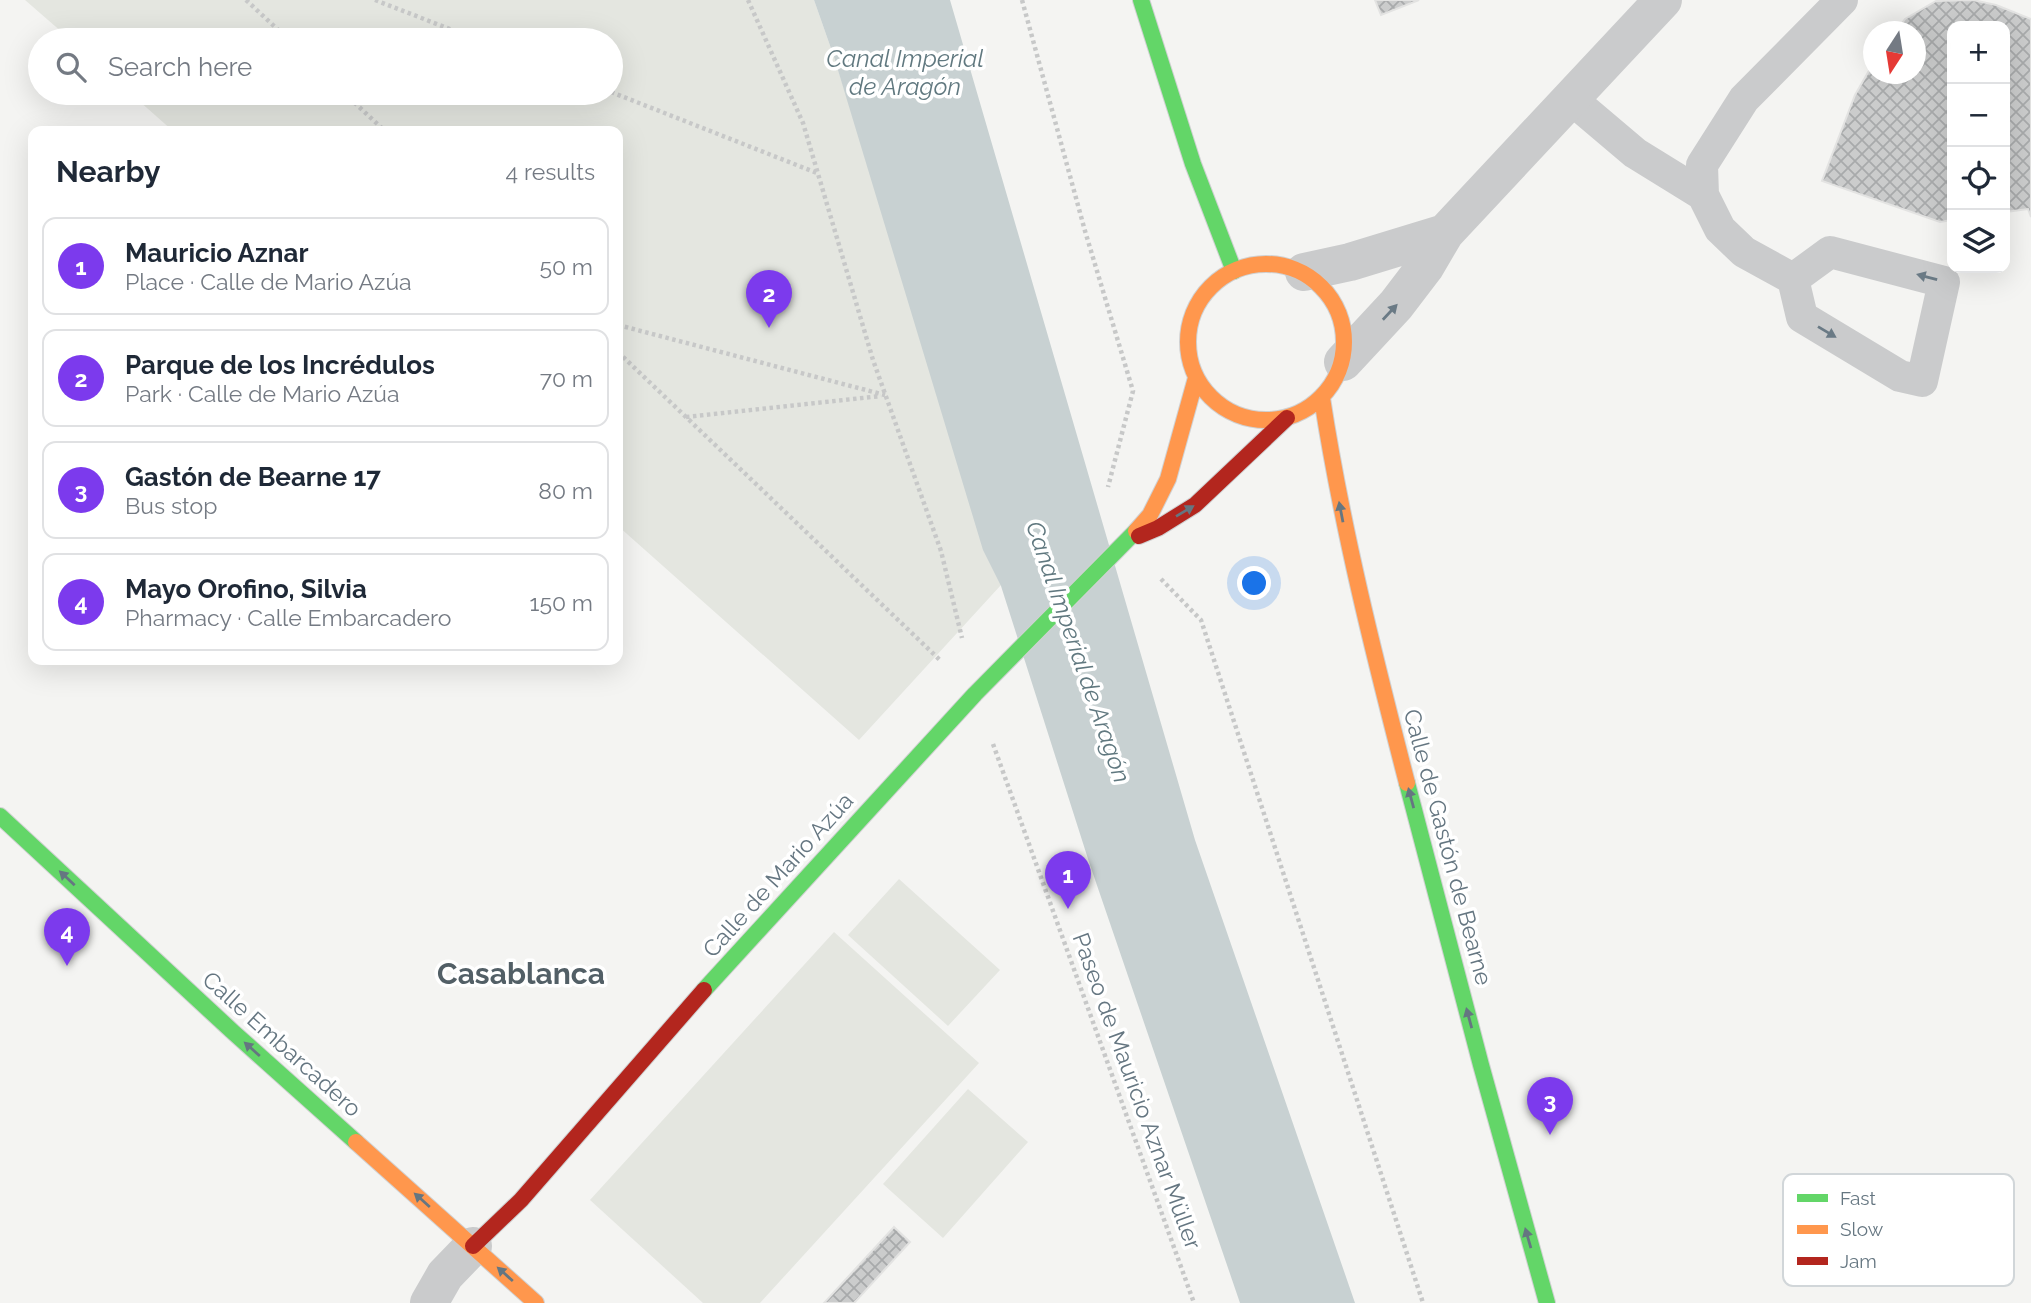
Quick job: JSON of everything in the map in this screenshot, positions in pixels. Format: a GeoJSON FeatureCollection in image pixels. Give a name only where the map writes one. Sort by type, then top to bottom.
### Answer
{"type":"FeatureCollection","features":[{"type":"Feature","properties":{"kind":"street"},"geometry":{"type":"LineString","coordinates":[[1141,0],[1193,164],[1234,271]]}},
{"type":"Feature","properties":{"kind":"street"},"geometry":{"type":"LineString","coordinates":[[1343,362],[1396,305],[1425,267],[1445,233],[1663,0]]}},
{"type":"Feature","properties":{"kind":"street"},"geometry":{"type":"LineString","coordinates":[[1304,272],[1350,262],[1445,233]]}},
{"type":"Feature","properties":{"kind":"street"},"geometry":{"type":"LineString","coordinates":[[1275,264],[1304,272],[1324,288],[1339,310],[1345,335],[1343,362],[1335,381],[1322,398],[1308,409],[1287,418],[1263,420],[1239,416],[1208,395],[1196,378],[1189,358],[1188,338],[1194,310],[1207,290],[1234,271],[1254,265],[1275,264]]}},
{"type":"Feature","properties":{"kind":"street","name":"Calle de Mario Azúa"},"geometry":{"type":"LineString","coordinates":[[472,1246],[522,1200],[731,960],[975,694],[1150,515],[1160,498],[1174,461],[1196,378]]}},
{"type":"Feature","properties":{"kind":"street","name":"Calle de Gastón de Bearne"},"geometry":{"type":"LineString","coordinates":[[1322,398],[1354,579],[1513,1186],[1547,1303]]}},
{"type":"Feature","properties":{"kind":"street","name":"Calle de Mario Azúa"},"geometry":{"type":"LineString","coordinates":[[1120,547],[1195,505],[1287,418]]}},
{"type":"Feature","properties":{"kind":"street","name":"Calle Embarcadero"},"geometry":{"type":"LineString","coordinates":[[0,816],[233,1032],[537,1303]]}},
{"type":"Feature","properties":{"kind":"street"},"geometry":{"type":"LineString","coordinates":[[429,1303],[440,1282],[472,1246]]}},
{"type":"Feature","properties":{"kind":"lane"},"geometry":{"type":"LineString","coordinates":[[1793,279],[1830,252],[1944,282],[1922,381],[1900,376],[1802,317],[1793,279],[1744,252],[1720,229],[1703,195],[1702,165],[1744,99],[1842,0]]}},
{"type":"Feature","properties":{"kind":"lane"},"geometry":{"type":"LineString","coordinates":[[1570,98],[1635,153],[1703,195]]}},
{"type":"Feature","properties":{"kind":"path"},"geometry":{"type":"LineString","coordinates":[[246,0],[276,28]]}},
{"type":"Feature","properties":{"kind":"path"},"geometry":{"type":"LineString","coordinates":[[375,0],[447,28]]}},
{"type":"Feature","properties":{"kind":"path","name":"Paseo de Mauricio Aznar Müller"},"geometry":{"type":"LineString","coordinates":[[748,0],[803,123],[873,360],[941,551],[975,694],[1194,1303]]}},
{"type":"Feature","properties":{"kind":"path"},"geometry":{"type":"LineString","coordinates":[[1022,0],[1085,231],[1133,391],[1102,507],[1120,547],[1201,620],[1423,1303]]}},
{"type":"Feature","properties":{"kind":"path"},"geometry":{"type":"LineString","coordinates":[[623,97],[818,173]]}},
{"type":"Feature","properties":{"kind":"path"},"geometry":{"type":"LineString","coordinates":[[357,105],[380,126]]}},
{"type":"Feature","properties":{"kind":"path"},"geometry":{"type":"LineString","coordinates":[[623,326],[886,395]]}},
{"type":"Feature","properties":{"kind":"path"},"geometry":{"type":"LineString","coordinates":[[623,357],[975,694]]}},
{"type":"Feature","properties":{"kind":"path"},"geometry":{"type":"LineString","coordinates":[[686,417],[886,395]]}},
{"type":"Feature","properties":{"kind":"shaded area"},"geometry":{"type":"Polygon","coordinates":[[[25,0],[814,0],[1001,585],[859,740],[623,530],[623,126],[167,126],[144,105],[623,105],[623,28],[57,28],[25,0]]]}},
{"type":"Feature","properties":{"kind":"shaded area"},"geometry":{"type":"Polygon","coordinates":[[[899,879],[1000,970],[948,1026],[848,935],[899,879]]]}},
{"type":"Feature","properties":{"kind":"shaded area"},"geometry":{"type":"Polygon","coordinates":[[[834,932],[979,1063],[760,1303],[703,1303],[590,1200],[834,932]]]}},
{"type":"Feature","properties":{"kind":"shaded area"},"geometry":{"type":"Polygon","coordinates":[[[968,1089],[1028,1142],[943,1238],[883,1184],[968,1089]]]}},
{"type":"Feature","properties":{"kind":"water","name":"Canal Imperial de Aragón"},"geometry":{"type":"Polygon","coordinates":[[[814,0],[950,0],[1195,840],[1355,1303],[1240,1303],[1089,862],[1001,586],[983,550],[834,57],[814,0]]]}},
{"type":"Feature","properties":{"kind":"building"},"geometry":{"type":"Polygon","coordinates":[[[1375,0],[1419,0],[1381,15],[1375,0]]]}},
{"type":"Feature","properties":{"kind":"building"},"geometry":{"type":"Polygon","coordinates":[[[1973,0],[1996,5],[2031,19],[2031,217],[2028,209],[2010,211],[2010,21],[1947,21],[1947,221],[1940,222],[1822,181],[1855,95],[1863,81],[1863,84],[1926,84],[1926,21],[1904,21],[1936,1],[1973,0]]]}},
{"type":"Feature","properties":{"kind":"building"},"geometry":{"type":"Polygon","coordinates":[[[894,1227],[910,1242],[854,1303],[824,1303],[894,1227]]]}},
{"type":"Feature","properties":{"kind":"traffic: fast"},"geometry":{"type":"LineString","coordinates":[[1141,0],[1193,164],[1234,271]]}},
{"type":"Feature","properties":{"kind":"traffic: fast"},"geometry":{"type":"LineString","coordinates":[[704,990],[975,694],[1136,531]]}},
{"type":"Feature","properties":{"kind":"traffic: fast"},"geometry":{"type":"LineString","coordinates":[[1407,783],[1547,1303]]}},
{"type":"Feature","properties":{"kind":"traffic: fast"},"geometry":{"type":"LineString","coordinates":[[0,816],[356,1142]]}},
{"type":"Feature","properties":{"kind":"traffic: slow"},"geometry":{"type":"LineString","coordinates":[[1266,264],[1296,270],[1321,287],[1338,312],[1344,342],[1338,372],[1321,397],[1296,414],[1266,420],[1236,414],[1211,397],[1194,372],[1188,342],[1194,312],[1211,287],[1236,270],[1266,264]]}},
{"type":"Feature","properties":{"kind":"traffic: slow"},"geometry":{"type":"LineString","coordinates":[[1136,531],[1150,515],[1168,479],[1196,378]]}},
{"type":"Feature","properties":{"kind":"traffic: slow"},"geometry":{"type":"LineString","coordinates":[[1322,398],[1349,543],[1407,783]]}},
{"type":"Feature","properties":{"kind":"traffic: slow"},"geometry":{"type":"LineString","coordinates":[[356,1142],[536,1303]]}},
{"type":"Feature","properties":{"kind":"traffic: jam"},"geometry":{"type":"LineString","coordinates":[[1139,536],[1158,528],[1195,505],[1287,418]]}},
{"type":"Feature","properties":{"kind":"traffic: jam"},"geometry":{"type":"LineString","coordinates":[[473,1246],[521,1200],[704,990]]}},
{"type":"Feature","properties":{"kind":"place","name":"Parque de los Incrédulos"},"geometry":{"type":"Point","coordinates":[769,328]}},
{"type":"Feature","properties":{"kind":"place","name":"Mauricio Aznar"},"geometry":{"type":"Point","coordinates":[1068,909]}},
{"type":"Feature","properties":{"kind":"place","name":"Mayo Orofino, Silvia"},"geometry":{"type":"Point","coordinates":[67,966]}},
{"type":"Feature","properties":{"kind":"place","name":"Gastón de Bearne 17"},"geometry":{"type":"Point","coordinates":[1550,1135]}},
{"type":"Feature","properties":{"kind":"district","name":"Casablanca"},"geometry":{"type":"Point","coordinates":[521,974]}}]}
